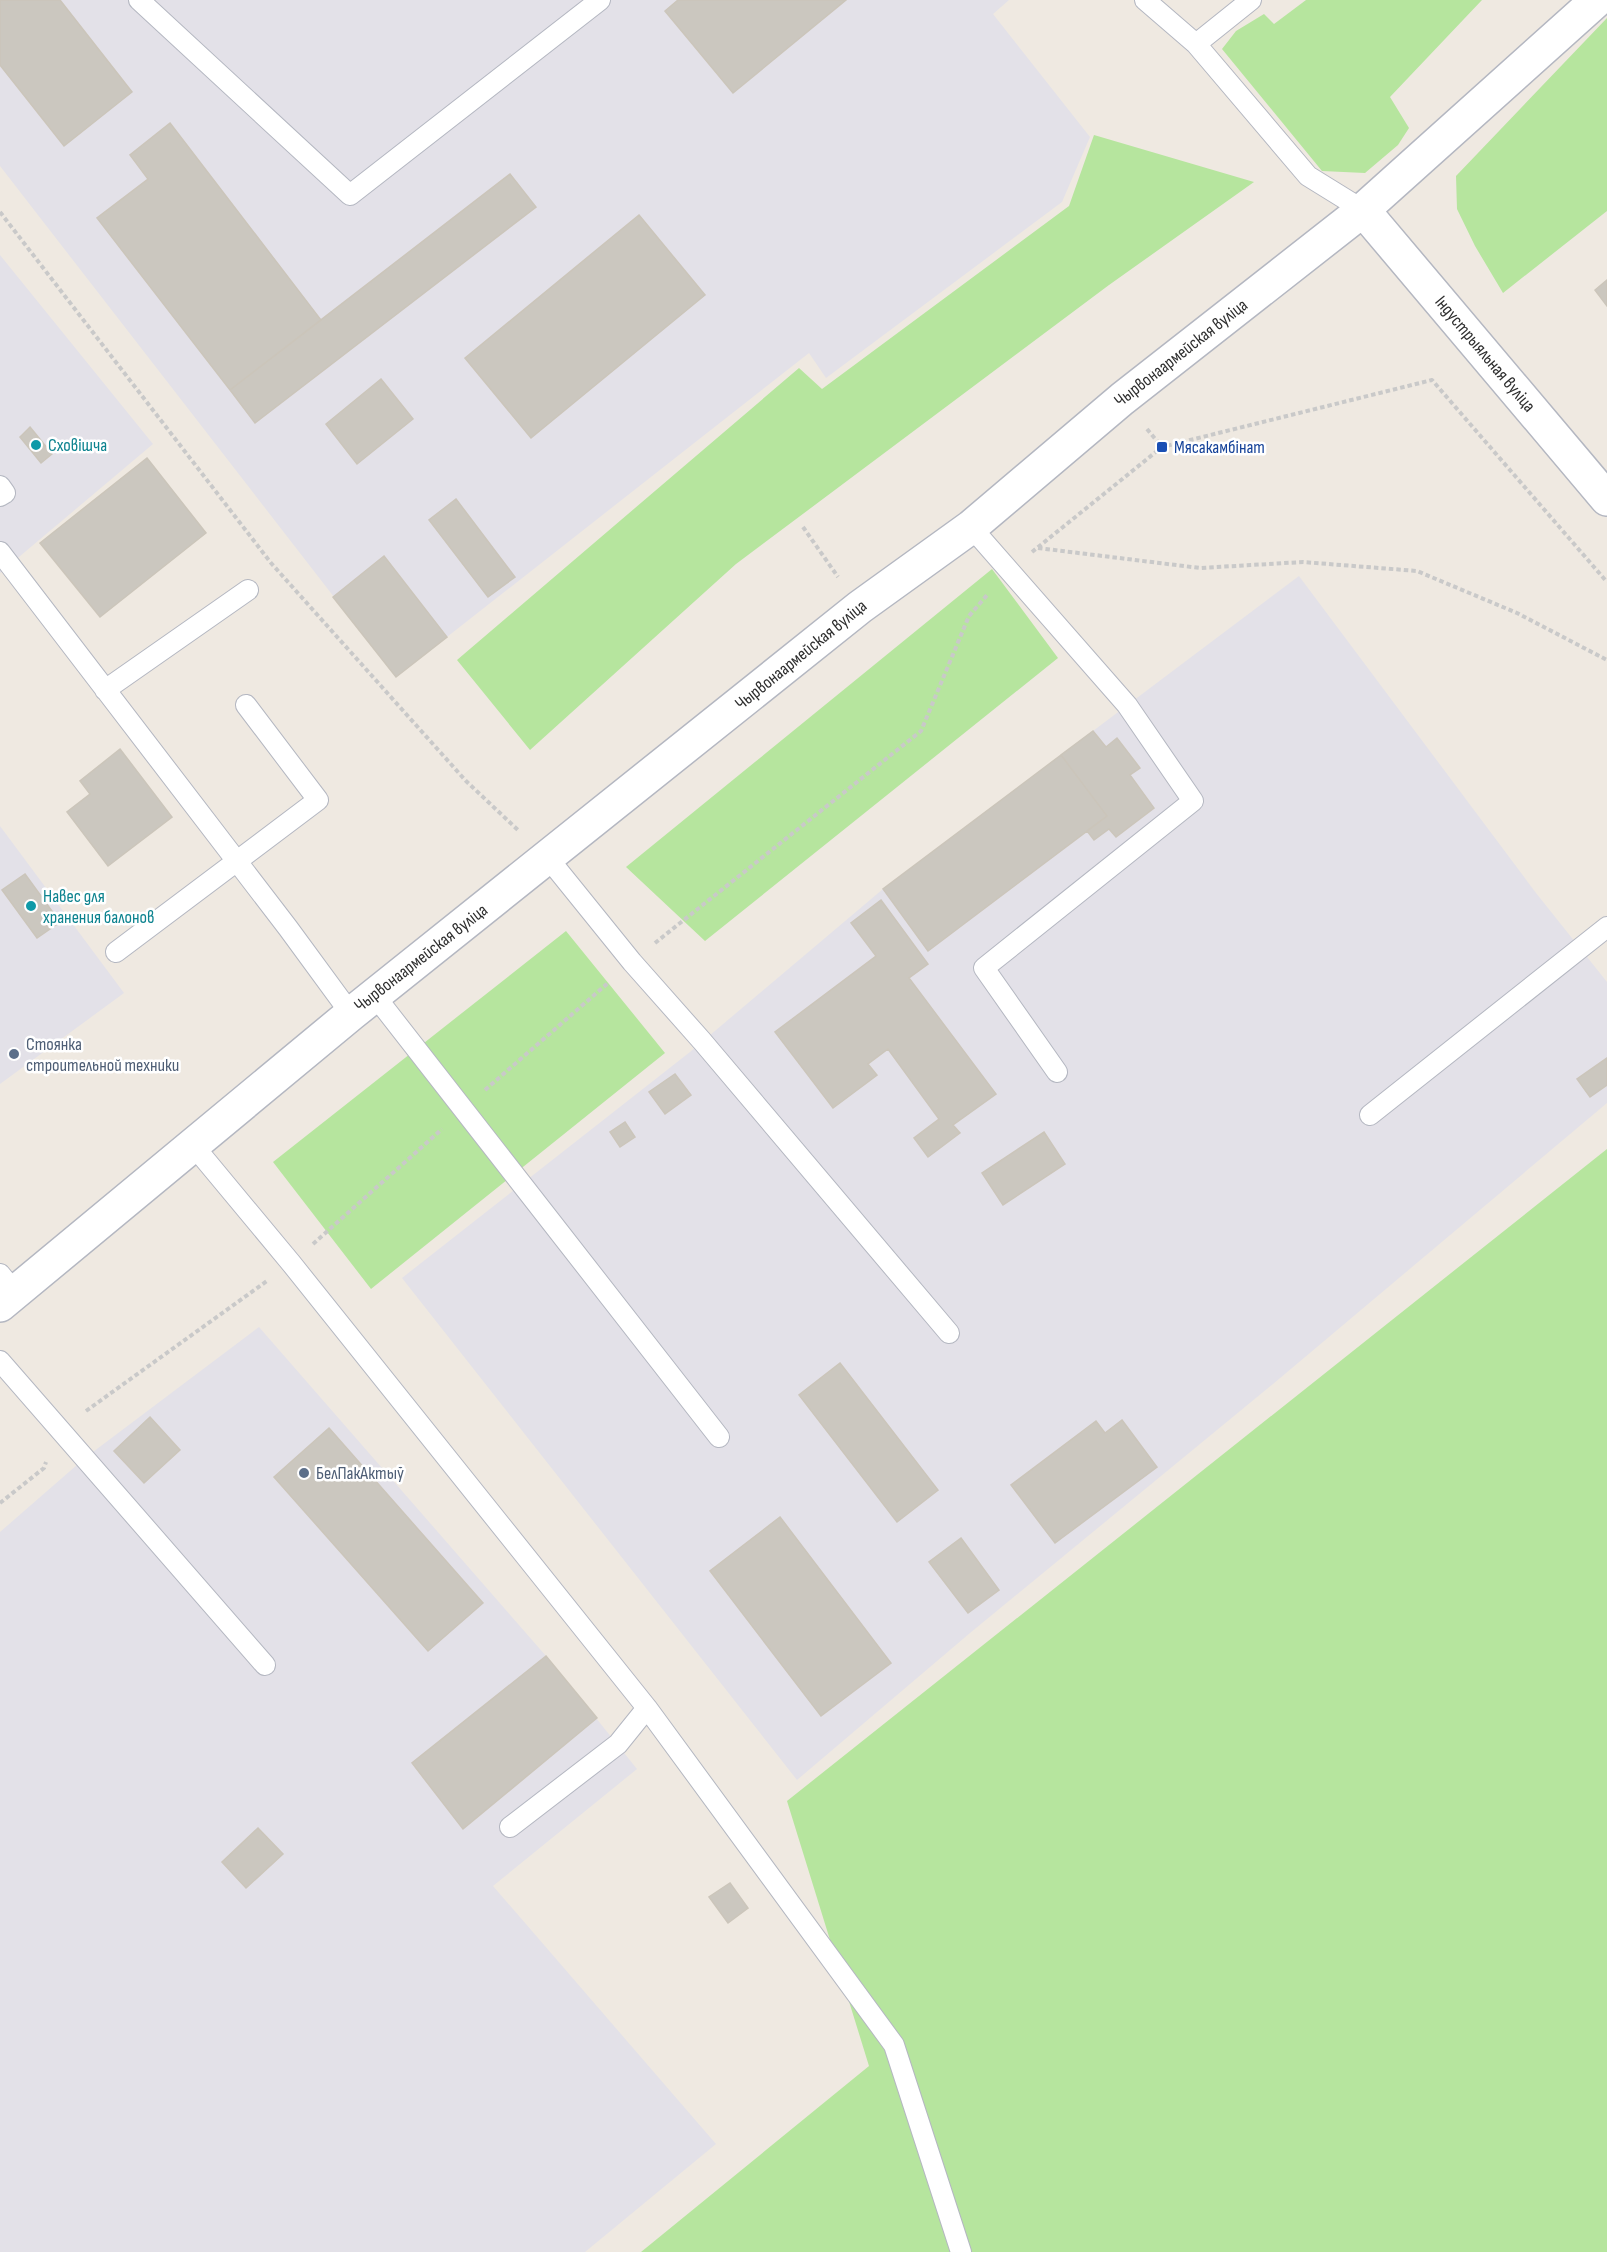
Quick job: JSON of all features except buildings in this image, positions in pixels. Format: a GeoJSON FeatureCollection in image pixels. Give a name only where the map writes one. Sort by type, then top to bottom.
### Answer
{"type":"FeatureCollection","features":[{"type":"Feature","properties":{"kind":"street","name":"Чырвонаармейская вуліца"},"geometry":{"type":"LineString","coordinates":[[5,1290],[193,1145],[363,1005],[860,607],[971,527],[1122,399],[1363,210],[1597,0]]}},
{"type":"Feature","properties":{"kind":"street","name":"Індустрыяльная вуліца"},"geometry":{"type":"LineString","coordinates":[[1363,210],[1607,499]]}},
{"type":"Feature","properties":{"kind":"lane"},"geometry":{"type":"LineString","coordinates":[[139,0],[350,195],[600,0]]}},
{"type":"Feature","properties":{"kind":"lane"},"geometry":{"type":"LineString","coordinates":[[1145,0],[1196,44],[1308,176],[1363,210]]}},
{"type":"Feature","properties":{"kind":"lane"},"geometry":{"type":"LineString","coordinates":[[1196,44],[1251,0]]}},
{"type":"Feature","properties":{"kind":"lane"},"geometry":{"type":"LineString","coordinates":[[0,486],[5,493],[0,496]]}},
{"type":"Feature","properties":{"kind":"lane"},"geometry":{"type":"LineString","coordinates":[[971,527],[1127,705],[1193,801],[984,968],[1057,1072]]}},
{"type":"Feature","properties":{"kind":"lane"},"geometry":{"type":"LineString","coordinates":[[0,552],[236,861],[363,1005],[463,1110],[719,1437]]}},
{"type":"Feature","properties":{"kind":"lane"},"geometry":{"type":"LineString","coordinates":[[105,690],[248,590]]}},
{"type":"Feature","properties":{"kind":"lane"},"geometry":{"type":"LineString","coordinates":[[116,952],[318,800],[246,705]]}},
{"type":"Feature","properties":{"kind":"lane"},"geometry":{"type":"LineString","coordinates":[[548,858],[632,962],[702,1041],[949,1333]]}},
{"type":"Feature","properties":{"kind":"lane"},"geometry":{"type":"LineString","coordinates":[[1370,1114],[1607,927]]}},
{"type":"Feature","properties":{"kind":"lane"},"geometry":{"type":"LineString","coordinates":[[193,1145],[291,1263],[647,1708],[894,2045],[961,2252]]}},
{"type":"Feature","properties":{"kind":"lane"},"geometry":{"type":"LineString","coordinates":[[0,1361],[265,1665]]}},
{"type":"Feature","properties":{"kind":"lane"},"geometry":{"type":"LineString","coordinates":[[510,1827],[618,1744],[647,1708]]}},
{"type":"Feature","properties":{"kind":"path"},"geometry":{"type":"LineString","coordinates":[[0,212],[271,564],[466,781],[548,858]]}},
{"type":"Feature","properties":{"kind":"path"},"geometry":{"type":"LineString","coordinates":[[0,1503],[44,1468],[60,1430],[291,1263],[632,962],[921,731],[969,616],[1010,570],[1161,447],[1432,380],[1607,582]]}},
{"type":"Feature","properties":{"kind":"path"},"geometry":{"type":"LineString","coordinates":[[803,526],[817,548]]}},
{"type":"Feature","properties":{"kind":"path"},"geometry":{"type":"LineString","coordinates":[[1037,548],[1200,568],[1303,562],[1417,571],[1517,613],[1607,660]]}},
{"type":"Feature","properties":{"kind":"shaded area"},"geometry":{"type":"Polygon","coordinates":[[[0,0],[1009,0],[993,14],[1090,137],[1062,202],[826,378],[809,353],[396,677],[0,166],[0,0]]]}},
{"type":"Feature","properties":{"kind":"shaded area"},"geometry":{"type":"Polygon","coordinates":[[[0,255],[153,444],[0,573],[0,255]]]}},
{"type":"Feature","properties":{"kind":"shaded area"},"geometry":{"type":"Polygon","coordinates":[[[1299,576],[1536,893],[1607,982],[1607,1103],[1273,1384],[970,1633],[797,1780],[402,1278],[690,1052],[883,889],[1299,576]]]}},
{"type":"Feature","properties":{"kind":"shaded area"},"geometry":{"type":"Polygon","coordinates":[[[0,826],[124,993],[0,1084],[0,826]]]}},
{"type":"Feature","properties":{"kind":"shaded area"},"geometry":{"type":"Polygon","coordinates":[[[259,1327],[546,1656],[637,1769],[493,1886],[716,2144],[585,2252],[0,2252],[0,1532],[85,1458],[259,1327]]]}},
{"type":"Feature","properties":{"kind":"green space"},"geometry":{"type":"Polygon","coordinates":[[[1306,0],[1482,0],[1390,97],[1409,128],[1398,145],[1365,173],[1322,171],[1222,49],[1236,31],[1264,14],[1274,24],[1306,0]]]}},
{"type":"Feature","properties":{"kind":"green space"},"geometry":{"type":"Polygon","coordinates":[[[1607,18],[1607,211],[1503,293],[1475,246],[1457,209],[1456,176],[1607,18]]]}},
{"type":"Feature","properties":{"kind":"green space"},"geometry":{"type":"Polygon","coordinates":[[[1094,135],[1254,182],[1109,285],[736,564],[530,750],[457,660],[799,368],[822,389],[1069,206],[1094,135]]]}},
{"type":"Feature","properties":{"kind":"green space"},"geometry":{"type":"Polygon","coordinates":[[[992,569],[1058,658],[705,941],[626,867],[992,569]]]}},
{"type":"Feature","properties":{"kind":"green space"},"geometry":{"type":"Polygon","coordinates":[[[566,931],[665,1053],[371,1289],[273,1162],[566,931]]]}},
{"type":"Feature","properties":{"kind":"green space"},"geometry":{"type":"Polygon","coordinates":[[[1607,1149],[1607,2252],[641,2252],[869,2066],[787,1801],[1607,1149]]]}},
{"type":"Feature","properties":{"kind":"place","name":"Сховішча"},"geometry":{"type":"Point","coordinates":[36,445]}},
{"type":"Feature","properties":{"kind":"place","name":"Мясакамбінат"},"geometry":{"type":"Point","coordinates":[1162,447]}},
{"type":"Feature","properties":{"kind":"place","name":"Навес для хранения балонов"},"geometry":{"type":"Point","coordinates":[31,906]}},
{"type":"Feature","properties":{"kind":"place","name":"Стоянка строительной техники"},"geometry":{"type":"Point","coordinates":[14,1054]}},
{"type":"Feature","properties":{"kind":"place","name":"БелПакАктыў"},"geometry":{"type":"Point","coordinates":[304,1473]}}]}
